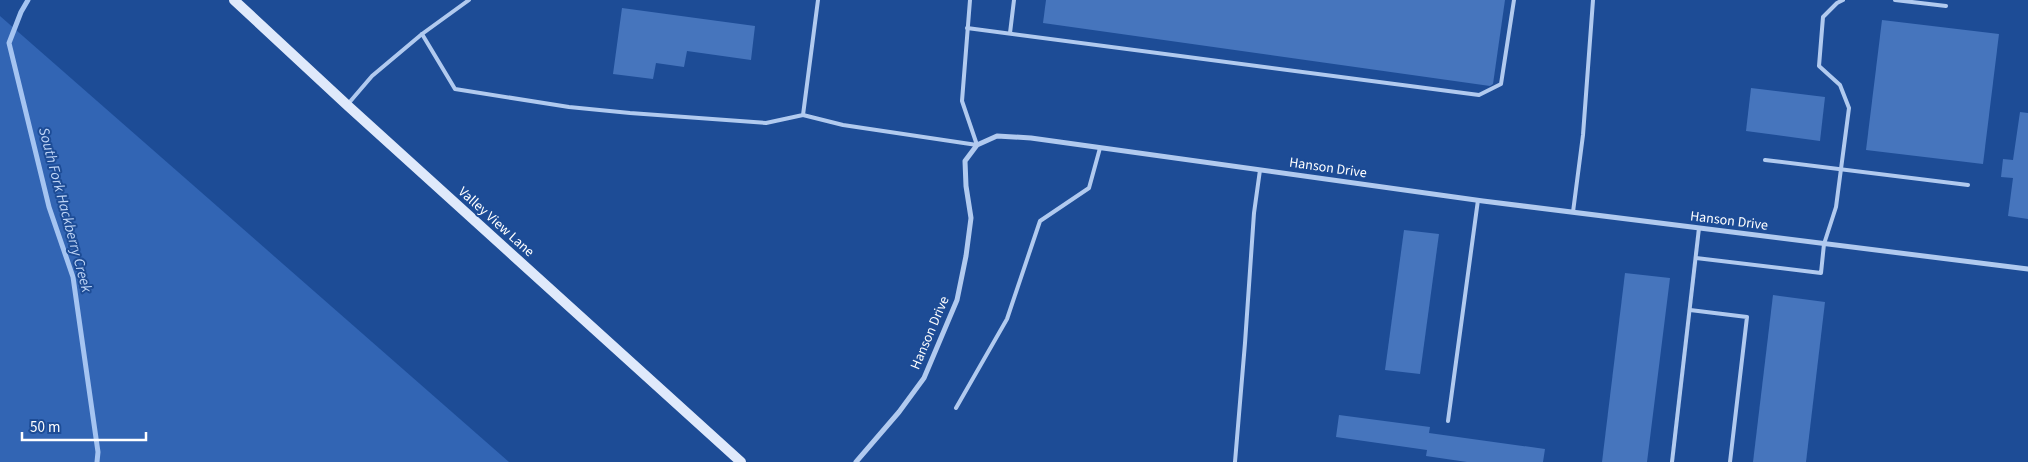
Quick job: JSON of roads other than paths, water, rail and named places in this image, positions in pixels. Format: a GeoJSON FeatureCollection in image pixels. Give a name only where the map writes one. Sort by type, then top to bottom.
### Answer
{"type":"FeatureCollection","features":[{"type":"Feature","properties":{"kind":"main road","name":"Valley View Lane"},"geometry":{"type":"LineString","coordinates":[[234,0],[347,105],[741,462]]}},
{"type":"Feature","properties":{"kind":"street","name":"Hanson Drive"},"geometry":{"type":"LineString","coordinates":[[856,462],[899,412],[924,378],[957,300],[966,256],[971,218],[966,186],[965,161],[977,145],[997,136],[1031,138],[1478,200],[2028,269]]}},
{"type":"Feature","properties":{"kind":"lane"},"geometry":{"type":"LineString","coordinates":[[347,105],[372,76],[422,34],[470,0]]}},
{"type":"Feature","properties":{"kind":"lane"},"geometry":{"type":"LineString","coordinates":[[803,116],[818,0]]}},
{"type":"Feature","properties":{"kind":"lane"},"geometry":{"type":"LineString","coordinates":[[422,34],[455,88],[569,107],[766,124],[803,116],[843,126],[977,145],[962,101],[970,0]]}},
{"type":"Feature","properties":{"kind":"lane"},"geometry":{"type":"LineString","coordinates":[[1010,34],[1014,0]]}},
{"type":"Feature","properties":{"kind":"lane"},"geometry":{"type":"LineString","coordinates":[[967,28],[1479,96],[1501,84],[1514,0]]}},
{"type":"Feature","properties":{"kind":"lane"},"geometry":{"type":"LineString","coordinates":[[1573,212],[1583,135],[1593,0]]}},
{"type":"Feature","properties":{"kind":"lane"},"geometry":{"type":"LineString","coordinates":[[1696,258],[1820,273],[1824,244],[1836,207],[1848,108],[1840,85],[1819,66],[1823,16],[1843,0]]}},
{"type":"Feature","properties":{"kind":"lane"},"geometry":{"type":"LineString","coordinates":[[1895,0],[1946,6]]}},
{"type":"Feature","properties":{"kind":"lane"},"geometry":{"type":"LineString","coordinates":[[956,408],[1008,318],[1040,221],[1089,188],[1100,148]]}},
{"type":"Feature","properties":{"kind":"lane"},"geometry":{"type":"LineString","coordinates":[[1765,160],[1968,185]]}},
{"type":"Feature","properties":{"kind":"lane"},"geometry":{"type":"LineString","coordinates":[[1235,462],[1254,213],[1260,170]]}},
{"type":"Feature","properties":{"kind":"lane"},"geometry":{"type":"LineString","coordinates":[[1448,421],[1478,200]]}},
{"type":"Feature","properties":{"kind":"lane"},"geometry":{"type":"LineString","coordinates":[[1672,462],[1699,228]]}},
{"type":"Feature","properties":{"kind":"lane"},"geometry":{"type":"LineString","coordinates":[[1690,310],[1747,317],[1730,462]]}},
{"type":"Feature","properties":{"kind":"waterway","name":"South Fork Hackberry Creek"},"geometry":{"type":"LineString","coordinates":[[28,0],[21,12],[9,43],[49,207],[73,277],[98,452],[97,462]]}}]}
